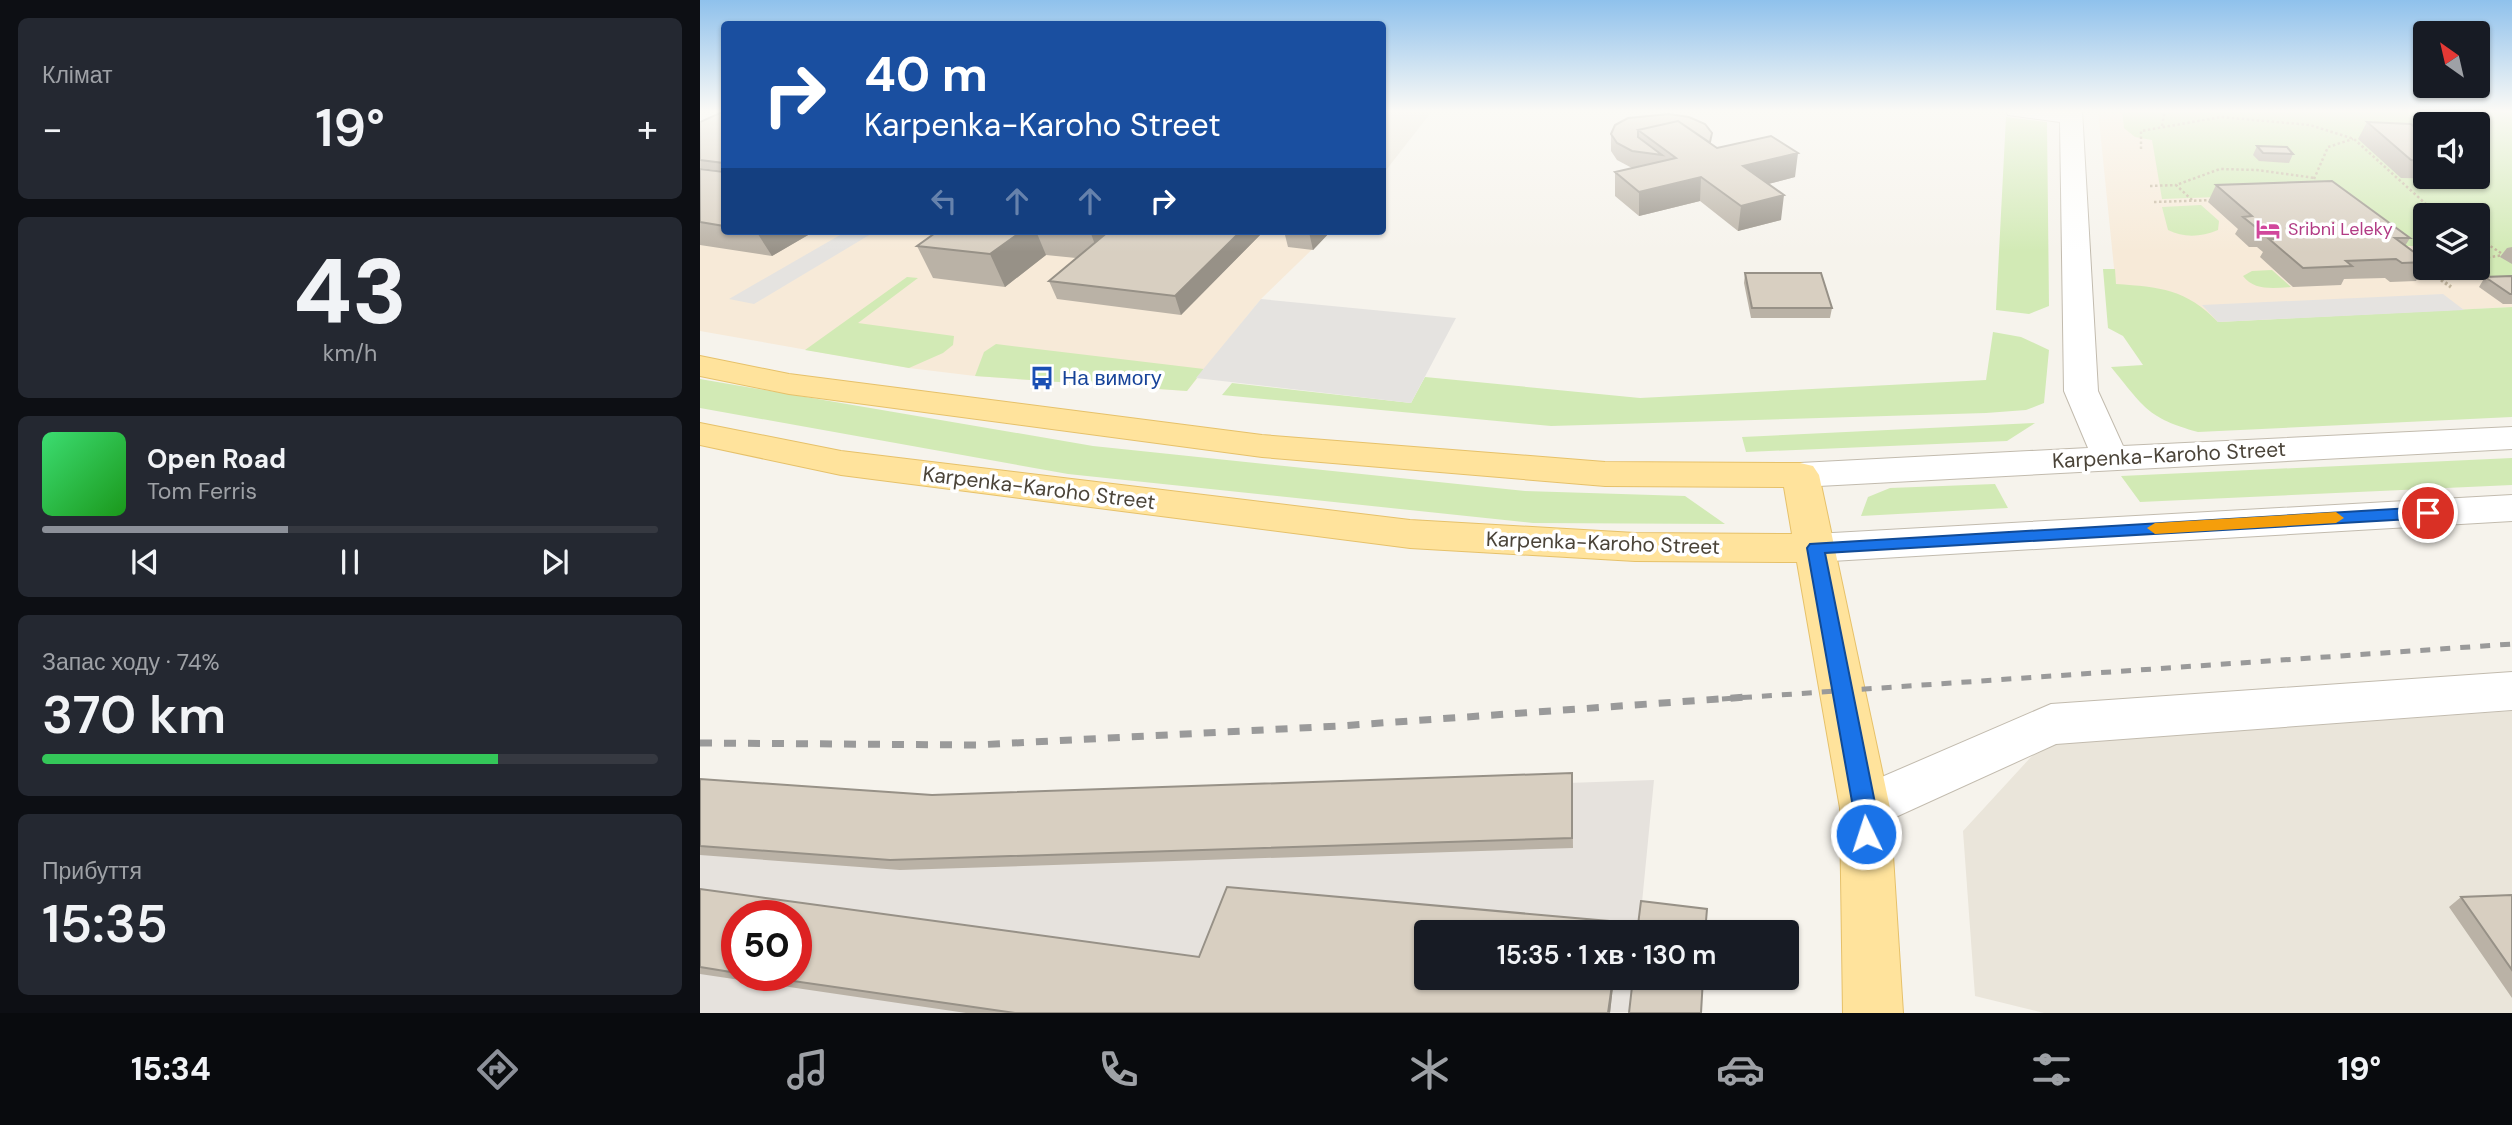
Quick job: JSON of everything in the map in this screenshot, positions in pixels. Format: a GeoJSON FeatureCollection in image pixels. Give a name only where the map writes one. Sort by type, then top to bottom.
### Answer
{"type":"FeatureCollection","features":[{"type":"Feature","properties":{"kind":"main road","name":"Karpenka-Karoho Street"},"geometry":{"type":"LineString","coordinates":[[700,366],[789,384],[1262,446],[1605,474],[1800,474]]}},
{"type":"Feature","properties":{"kind":"main road","name":"Karpenka-Karoho Street"},"geometry":{"type":"LineString","coordinates":[[700,434],[841,463],[1410,534],[1635,547],[1815,548]]}},
{"type":"Feature","properties":{"kind":"main road"},"geometry":{"type":"LineString","coordinates":[[1800,474],[1866,808],[1873,1013]]}},
{"type":"Feature","properties":{"kind":"street"},"geometry":{"type":"LineString","coordinates":[[2073,157],[2081,391],[2110,457]]}},
{"type":"Feature","properties":{"kind":"street","name":"Karpenka-Karoho Street"},"geometry":{"type":"LineString","coordinates":[[1800,474],[2512,438]]}},
{"type":"Feature","properties":{"kind":"street","name":"Karpenka-Karoho Street"},"geometry":{"type":"LineString","coordinates":[[1815,548],[2512,508]]}},
{"type":"Feature","properties":{"kind":"street"},"geometry":{"type":"LineString","coordinates":[[1866,808],[2051,724],[2512,691]]}},
{"type":"Feature","properties":{"kind":"path"},"geometry":{"type":"LineString","coordinates":[[2311,187],[2324,157]]}},
{"type":"Feature","properties":{"kind":"path"},"geometry":{"type":"LineString","coordinates":[[2374,157],[2425,203]]}},
{"type":"Feature","properties":{"kind":"path"},"geometry":{"type":"LineString","coordinates":[[2150,186],[2176,185],[2220,169],[2257,170],[2315,178]]}},
{"type":"Feature","properties":{"kind":"path"},"geometry":{"type":"LineString","coordinates":[[2176,185],[2193,200]]}},
{"type":"Feature","properties":{"kind":"path"},"geometry":{"type":"LineString","coordinates":[[2154,202],[2218,200]]}},
{"type":"Feature","properties":{"kind":"path"},"geometry":{"type":"LineString","coordinates":[[2490,246],[2504,255],[2490,257]]}},
{"type":"Feature","properties":{"kind":"path"},"geometry":{"type":"LineString","coordinates":[[2442,280],[2451,287]]}},
{"type":"Feature","properties":{"kind":"shaded area"},"geometry":{"type":"Polygon","coordinates":[[[700,157],[721,157],[721,235],[1327,235],[1261,299],[1187,391],[975,376],[909,368],[700,331],[700,157]]]}},
{"type":"Feature","properties":{"kind":"shaded area"},"geometry":{"type":"Polygon","coordinates":[[[1386,157],[1396,157],[1386,170],[1386,157]]]}},
{"type":"Feature","properties":{"kind":"shaded area","name":"Sribni Leleky"},"geometry":{"type":"Polygon","coordinates":[[[2103,157],[2409,157],[2413,162],[2413,189],[2490,189],[2490,173],[2512,167],[2512,307],[2141,326],[2119,317],[2103,157]]]}},
{"type":"Feature","properties":{"kind":"shaded area"},"geometry":{"type":"Polygon","coordinates":[[[840,235],[869,235],[754,304],[729,299],[840,235]]]}},
{"type":"Feature","properties":{"kind":"shaded area"},"geometry":{"type":"Polygon","coordinates":[[[2443,294],[2464,310],[2218,322],[2202,305],[2443,294]]]}},
{"type":"Feature","properties":{"kind":"shaded area"},"geometry":{"type":"Polygon","coordinates":[[[1261,299],[1456,318],[1411,403],[1196,378],[1261,299]]]}},
{"type":"Feature","properties":{"kind":"shaded area"},"geometry":{"type":"Polygon","coordinates":[[[2512,711],[2512,1013],[2044,1013],[1975,996],[1963,831],[2042,745],[2512,711]]]}},
{"type":"Feature","properties":{"kind":"shaded area"},"geometry":{"type":"Polygon","coordinates":[[[1654,780],[1640,920],[1414,920],[1414,990],[1633,990],[1631,1013],[700,1013],[700,788],[940,805],[1654,780]]]}},
{"type":"Feature","properties":{"kind":"green space"},"geometry":{"type":"Polygon","coordinates":[[[2004,157],[2047,157],[2049,306],[2029,314],[1996,310],[2004,157]]]}},
{"type":"Feature","properties":{"kind":"green space"},"geometry":{"type":"Polygon","coordinates":[[[2155,157],[2413,157],[2413,189],[2490,189],[2490,157],[2512,157],[2512,279],[2490,280],[2490,203],[2413,203],[2413,246],[2403,246],[2331,193],[2162,199],[2155,157]]]}},
{"type":"Feature","properties":{"kind":"green space"},"geometry":{"type":"Polygon","coordinates":[[[2201,205],[2219,221],[2218,230],[2193,236],[2168,230],[2162,207],[2201,205]]]}},
{"type":"Feature","properties":{"kind":"green space"},"geometry":{"type":"Polygon","coordinates":[[[2103,269],[2115,269],[2116,284],[2159,289],[2183,296],[2218,322],[2512,307],[2512,417],[2198,432],[2181,427],[2148,409],[2111,367],[2143,365],[2123,336],[2108,328],[2103,269]]]}},
{"type":"Feature","properties":{"kind":"green space"},"geometry":{"type":"Polygon","coordinates":[[[2272,270],[2291,287],[2259,286],[2243,276],[2252,271],[2272,270]]]}},
{"type":"Feature","properties":{"kind":"green space"},"geometry":{"type":"Polygon","coordinates":[[[907,277],[918,278],[858,323],[954,336],[953,345],[943,353],[909,368],[805,350],[907,277]]]}},
{"type":"Feature","properties":{"kind":"green space"},"geometry":{"type":"Polygon","coordinates":[[[1993,332],[2021,337],[2049,350],[2044,403],[2026,410],[1986,413],[1551,426],[1222,395],[1232,383],[1411,403],[1425,377],[1640,398],[1986,380],[1993,332]]]}},
{"type":"Feature","properties":{"kind":"green space"},"geometry":{"type":"Polygon","coordinates":[[[996,344],[1204,369],[1187,391],[975,376],[984,352],[996,344]]]}},
{"type":"Feature","properties":{"kind":"green space"},"geometry":{"type":"Polygon","coordinates":[[[700,379],[1093,446],[1525,491],[1685,496],[1725,524],[1533,523],[1068,474],[700,408],[700,379]]]}},
{"type":"Feature","properties":{"kind":"green space"},"geometry":{"type":"Polygon","coordinates":[[[2035,423],[2007,441],[1746,452],[1742,437],[2035,423]]]}},
{"type":"Feature","properties":{"kind":"green space"},"geometry":{"type":"Polygon","coordinates":[[[2512,458],[2512,485],[2140,502],[2121,476],[2512,458]]]}},
{"type":"Feature","properties":{"kind":"green space"},"geometry":{"type":"Polygon","coordinates":[[[1995,484],[2008,508],[1861,516],[1868,497],[1890,488],[1995,484]]]}},
{"type":"Feature","properties":{"kind":"building"},"geometry":{"type":"Polygon","coordinates":[[[700,157],[721,157],[721,163],[700,160],[700,157]]]}},
{"type":"Feature","properties":{"kind":"building"},"geometry":{"type":"Polygon","coordinates":[[[1780,157],[1743,166],[1784,195],[1741,206],[1701,177],[1639,192],[1615,172],[1676,158],[1780,157]]]}},
{"type":"Feature","properties":{"kind":"building"},"geometry":{"type":"Polygon","coordinates":[[[700,169],[721,172],[721,226],[700,222],[700,169]]]}},
{"type":"Feature","properties":{"kind":"building"},"geometry":{"type":"Polygon","coordinates":[[[2332,181],[2410,238],[2395,238],[2413,251],[2413,263],[2402,263],[2396,259],[2346,261],[2352,266],[2303,268],[2269,239],[2278,239],[2266,229],[2258,229],[2243,217],[2252,216],[2216,185],[2332,181]]]}},
{"type":"Feature","properties":{"kind":"building"},"geometry":{"type":"Polygon","coordinates":[[[932,235],[1016,235],[990,254],[917,246],[932,235]]]}},
{"type":"Feature","properties":{"kind":"building"},"geometry":{"type":"Polygon","coordinates":[[[1104,235],[1237,235],[1175,296],[1049,281],[1104,235]]]}},
{"type":"Feature","properties":{"kind":"building"},"geometry":{"type":"Polygon","coordinates":[[[1745,273],[1821,273],[1832,308],[1752,308],[1745,273]]]}},
{"type":"Feature","properties":{"kind":"building"},"geometry":{"type":"Polygon","coordinates":[[[2512,276],[2512,294],[2489,280],[2490,277],[2512,276]]]}},
{"type":"Feature","properties":{"kind":"building"},"geometry":{"type":"Polygon","coordinates":[[[1572,773],[1572,838],[890,860],[700,846],[700,779],[932,795],[1572,773]]]}},
{"type":"Feature","properties":{"kind":"building"},"geometry":{"type":"Polygon","coordinates":[[[1227,887],[1598,920],[1414,920],[1414,990],[1611,990],[1608,1013],[1015,1013],[812,984],[812,904],[1199,957],[1227,887]]]}},
{"type":"Feature","properties":{"kind":"building"},"geometry":{"type":"Polygon","coordinates":[[[700,889],[781,900],[721,900],[721,970],[700,967],[700,889]]]}},
{"type":"Feature","properties":{"kind":"building"},"geometry":{"type":"Polygon","coordinates":[[[2512,895],[2512,970],[2461,897],[2512,895]]]}},
{"type":"Feature","properties":{"kind":"building"},"geometry":{"type":"Polygon","coordinates":[[[1641,901],[1707,909],[1706,920],[1639,920],[1641,901]]]}},
{"type":"Feature","properties":{"kind":"building"},"geometry":{"type":"Polygon","coordinates":[[[1632,990],[1702,990],[1701,1013],[1629,1013],[1632,990]]]}},
{"type":"Feature","properties":{"kind":"railway"},"geometry":{"type":"LineString","coordinates":[[1722,699],[2512,644]]}},
{"type":"Feature","properties":{"kind":"railway"},"geometry":{"type":"LineString","coordinates":[[700,743],[976,745],[1339,726],[1747,697]]}},
{"type":"Feature","properties":{"kind":"slow traffic"},"geometry":{"type":"LineString","coordinates":[[2155,528],[2336,518]]}},
{"type":"Feature","properties":{"kind":"place","name":"Sribni Leleky"},"geometry":{"type":"Point","coordinates":[2268,229]}},
{"type":"Feature","properties":{"kind":"place","name":"На вимогу"},"geometry":{"type":"Point","coordinates":[1042,378]}},
{"type":"Feature","properties":{"kind":"route"},"geometry":{"type":"LineString","coordinates":[[1866,834],[1866,808],[1815,548],[2428,513]]}}]}
